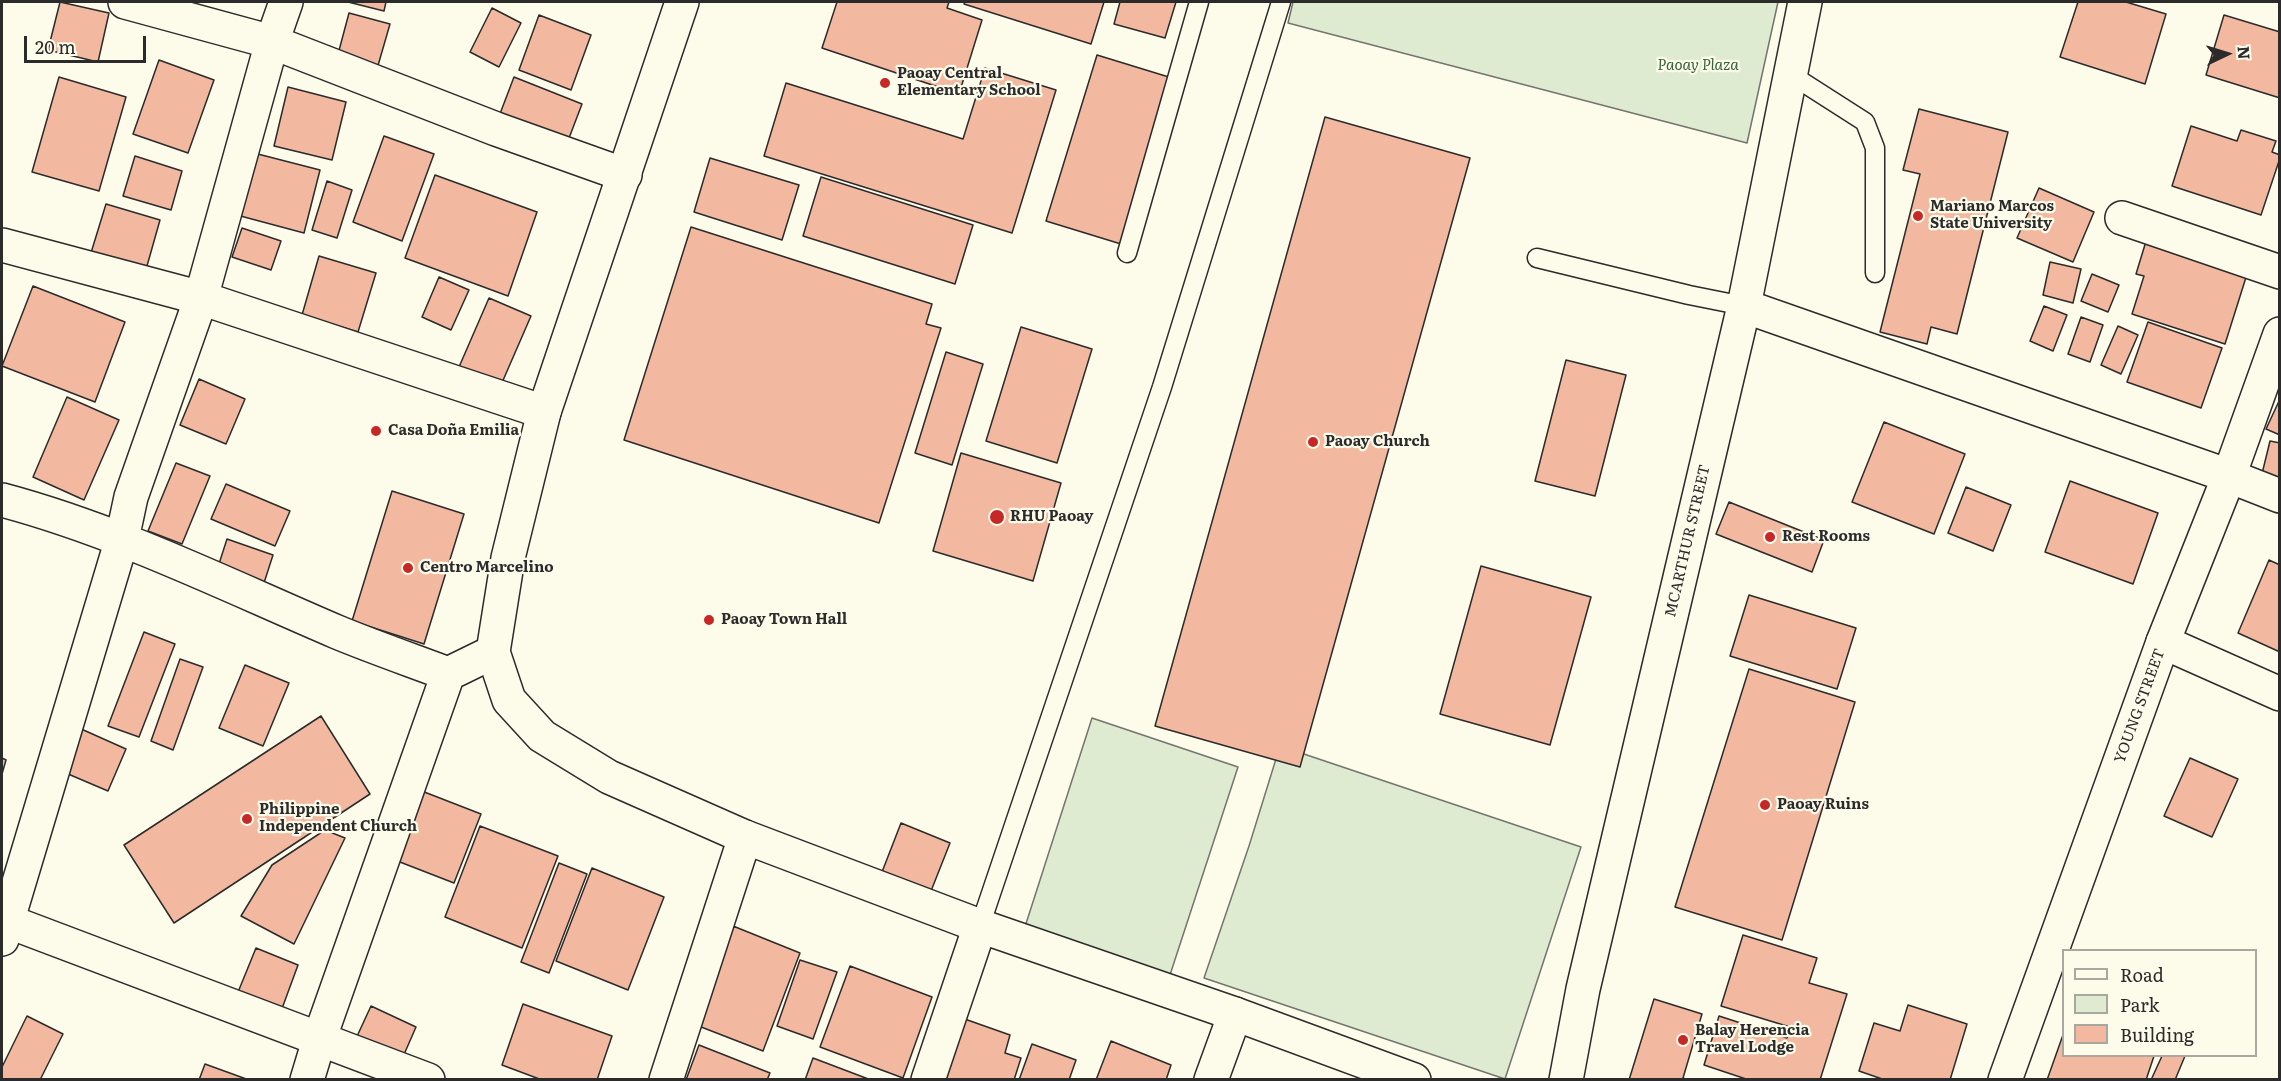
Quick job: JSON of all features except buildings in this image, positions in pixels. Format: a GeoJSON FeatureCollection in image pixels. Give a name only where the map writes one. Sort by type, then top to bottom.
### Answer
{"type":"FeatureCollection","features":[{"type":"Feature","properties":{"kind":"street"},"geometry":{"type":"LineString","coordinates":[[126,2],[272,42],[496,129],[625,175]]}},
{"type":"Feature","properties":{"kind":"street"},"geometry":{"type":"LineString","coordinates":[[286,2],[272,42],[201,298],[131,496],[122,539],[4,926],[320,1037],[429,1080]]}},
{"type":"Feature","properties":{"kind":"street"},"geometry":{"type":"LineString","coordinates":[[682,2],[544,412],[508,558],[493,652],[509,700],[542,736],[609,777],[745,837],[980,926],[1235,1014],[1414,1080]]}},
{"type":"Feature","properties":{"kind":"street","name":"MCARTHUR STREET"},"geometry":{"type":"LineString","coordinates":[[1566,1080],[1583,989],[1744,306],[1805,2]]}},
{"type":"Feature","properties":{"kind":"street"},"geometry":{"type":"LineString","coordinates":[[2122,218],[2280,272]]}},
{"type":"Feature","properties":{"kind":"street"},"geometry":{"type":"LineString","coordinates":[[2,245],[201,298],[544,412]]}},
{"type":"Feature","properties":{"kind":"street"},"geometry":{"type":"LineString","coordinates":[[1744,306],[2229,476],[2280,496]]}},
{"type":"Feature","properties":{"kind":"street","name":"YOUNG STREET"},"geometry":{"type":"LineString","coordinates":[[2005,1080],[2163,642],[2229,476],[2280,334]]}},
{"type":"Feature","properties":{"kind":"street"},"geometry":{"type":"LineString","coordinates":[[2,500],[40,510],[122,539],[340,633],[448,674]]}},
{"type":"Feature","properties":{"kind":"street"},"geometry":{"type":"LineString","coordinates":[[2163,642],[2280,694]]}},
{"type":"Feature","properties":{"kind":"street"},"geometry":{"type":"LineString","coordinates":[[307,1080],[320,1037],[448,674],[493,652]]}},
{"type":"Feature","properties":{"kind":"street"},"geometry":{"type":"LineString","coordinates":[[666,1080],[745,837]]}},
{"type":"Feature","properties":{"kind":"street"},"geometry":{"type":"LineString","coordinates":[[928,1080],[980,926]]}},
{"type":"Feature","properties":{"kind":"street"},"geometry":{"type":"LineString","coordinates":[[1211,1080],[1235,1014]]}},
{"type":"Feature","properties":{"kind":"lane"},"geometry":{"type":"LineString","coordinates":[[1127,253],[1199,2]]}},
{"type":"Feature","properties":{"kind":"lane"},"geometry":{"type":"LineString","coordinates":[[980,926],[1162,387],[1281,2]]}},
{"type":"Feature","properties":{"kind":"lane"},"geometry":{"type":"LineString","coordinates":[[1790,74],[1866,122],[1875,148],[1875,273]]}},
{"type":"Feature","properties":{"kind":"lane"},"geometry":{"type":"LineString","coordinates":[[1537,258],[1744,306]]}},
{"type":"Feature","properties":{"kind":"green space","name":"Paoay Plaza"},"geometry":{"type":"Polygon","coordinates":[[[1293,2],[1778,2],[1747,143],[1288,23],[1293,2]]]}},
{"type":"Feature","properties":{"kind":"green space"},"geometry":{"type":"Polygon","coordinates":[[[1092,718],[1238,767],[1168,981],[1023,933],[1092,718]]]}},
{"type":"Feature","properties":{"kind":"green space"},"geometry":{"type":"Polygon","coordinates":[[[1280,746],[1581,847],[1505,1079],[1204,978],[1280,746]]]}},
{"type":"Feature","properties":{"kind":"place","name":"Paoay Central Elementary School"},"geometry":{"type":"Point","coordinates":[885,83]}},
{"type":"Feature","properties":{"kind":"place","name":"Mariano Marcos State University"},"geometry":{"type":"Point","coordinates":[1918,216]}},
{"type":"Feature","properties":{"kind":"place","name":"Casa Doña Emilia"},"geometry":{"type":"Point","coordinates":[376,431]}},
{"type":"Feature","properties":{"kind":"place","name":"Paoay Church"},"geometry":{"type":"Point","coordinates":[1313,442]}},
{"type":"Feature","properties":{"kind":"place","name":"RHU Paoay"},"geometry":{"type":"Point","coordinates":[997,517]}},
{"type":"Feature","properties":{"kind":"place","name":"Rest Rooms"},"geometry":{"type":"Point","coordinates":[1770,537]}},
{"type":"Feature","properties":{"kind":"place","name":"Centro Marcelino"},"geometry":{"type":"Point","coordinates":[408,568]}},
{"type":"Feature","properties":{"kind":"place","name":"Paoay Town Hall"},"geometry":{"type":"Point","coordinates":[709,620]}},
{"type":"Feature","properties":{"kind":"place","name":"Paoay Ruins"},"geometry":{"type":"Point","coordinates":[1765,805]}},
{"type":"Feature","properties":{"kind":"place","name":"Philippine Independent Church"},"geometry":{"type":"Point","coordinates":[247,819]}},
{"type":"Feature","properties":{"kind":"place","name":"Balay Herencia Travel Lodge"},"geometry":{"type":"Point","coordinates":[1683,1040]}}]}
